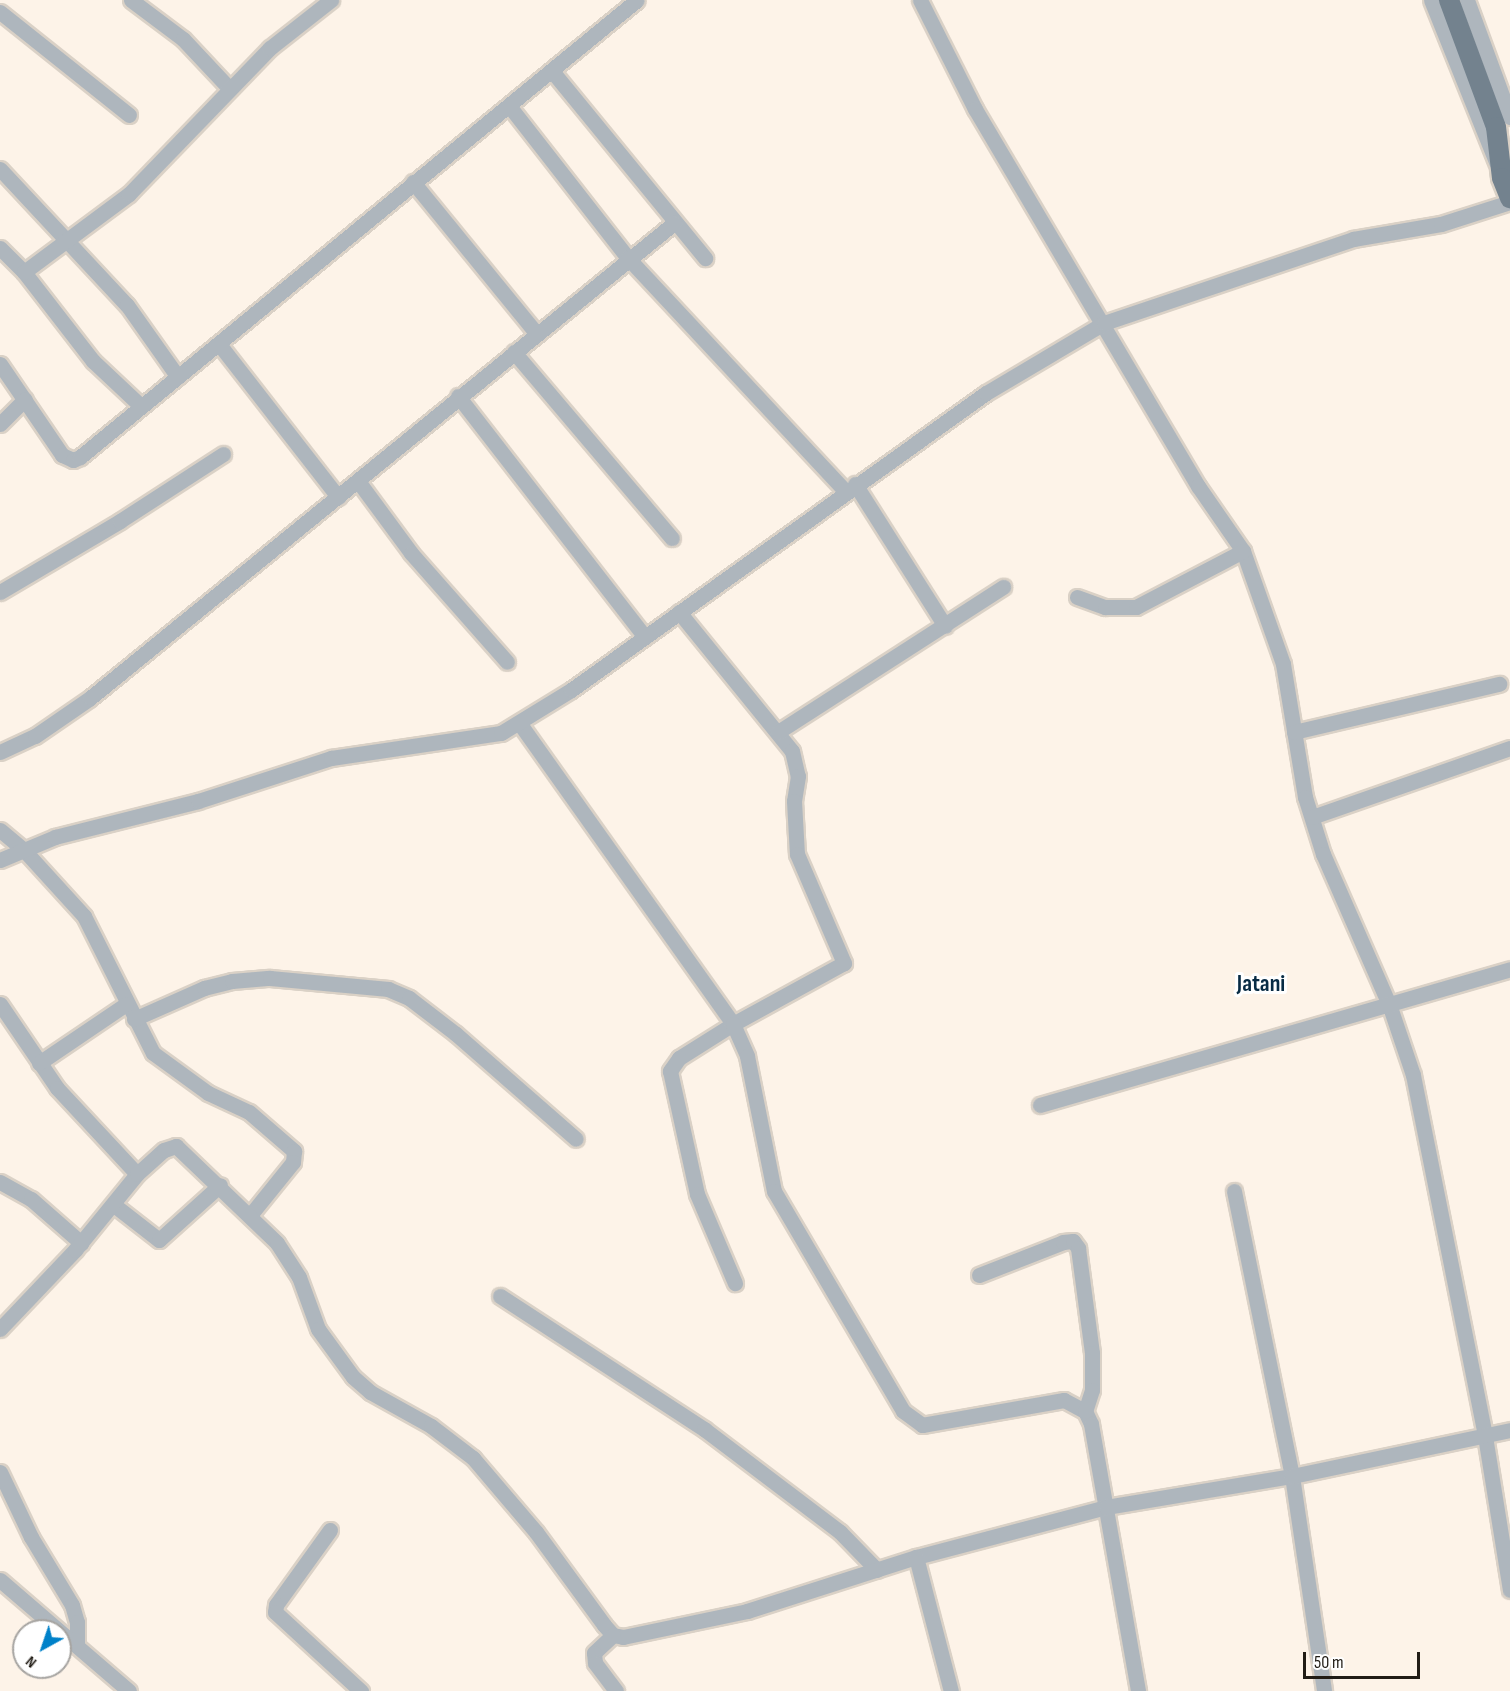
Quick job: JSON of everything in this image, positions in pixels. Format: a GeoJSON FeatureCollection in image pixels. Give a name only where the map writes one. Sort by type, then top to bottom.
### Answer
{"type":"FeatureCollection","features":[{"type":"Feature","properties":{"kind":"main road"},"geometry":{"type":"LineString","coordinates":[[1449,0],[1503,122],[1510,144]]}},
{"type":"Feature","properties":{"kind":"main road"},"geometry":{"type":"LineString","coordinates":[[1503,122],[1502,178],[1510,200]]}},
{"type":"Feature","properties":{"kind":"street"},"geometry":{"type":"LineString","coordinates":[[131,0],[183,39],[229,88]]}},
{"type":"Feature","properties":{"kind":"street"},"geometry":{"type":"LineString","coordinates":[[24,272],[66,243],[136,188],[229,88],[270,48],[331,0]]}},
{"type":"Feature","properties":{"kind":"street"},"geometry":{"type":"LineString","coordinates":[[0,364],[62,455],[73,460],[219,344],[413,182],[510,107],[637,0]]}},
{"type":"Feature","properties":{"kind":"street"},"geometry":{"type":"LineString","coordinates":[[920,0],[975,109],[1104,323],[1198,486],[1243,551],[1283,664],[1294,732],[1312,817],[1323,854],[1389,1004],[1413,1075],[1485,1436],[1510,1590]]}},
{"type":"Feature","properties":{"kind":"street"},"geometry":{"type":"LineString","coordinates":[[1431,0],[1502,178]]}},
{"type":"Feature","properties":{"kind":"street"},"geometry":{"type":"LineString","coordinates":[[1467,0],[1503,122]]}},
{"type":"Feature","properties":{"kind":"street"},"geometry":{"type":"LineString","coordinates":[[0,12],[129,115]]}},
{"type":"Feature","properties":{"kind":"street"},"geometry":{"type":"LineString","coordinates":[[552,71],[674,223],[705,258]]}},
{"type":"Feature","properties":{"kind":"street"},"geometry":{"type":"LineString","coordinates":[[510,107],[628,258],[850,487],[945,626]]}},
{"type":"Feature","properties":{"kind":"street"},"geometry":{"type":"LineString","coordinates":[[0,170],[39,208],[66,243],[127,305],[178,377]]}},
{"type":"Feature","properties":{"kind":"street"},"geometry":{"type":"LineString","coordinates":[[413,182],[537,334]]}},
{"type":"Feature","properties":{"kind":"street"},"geometry":{"type":"LineString","coordinates":[[0,860],[55,837],[198,801],[331,758],[481,739],[520,724],[645,637],[850,487],[986,393],[1104,323],[1353,238],[1441,224],[1510,200]]}},
{"type":"Feature","properties":{"kind":"street"},"geometry":{"type":"LineString","coordinates":[[0,752],[35,736],[90,698],[358,481],[458,396],[674,223]]}},
{"type":"Feature","properties":{"kind":"street"},"geometry":{"type":"LineString","coordinates":[[0,248],[24,272],[74,340],[141,406]]}},
{"type":"Feature","properties":{"kind":"street"},"geometry":{"type":"LineString","coordinates":[[219,344],[338,497]]}},
{"type":"Feature","properties":{"kind":"street"},"geometry":{"type":"LineString","coordinates":[[514,352],[672,538]]}},
{"type":"Feature","properties":{"kind":"street"},"geometry":{"type":"LineString","coordinates":[[458,396],[645,637]]}},
{"type":"Feature","properties":{"kind":"street"},"geometry":{"type":"LineString","coordinates":[[0,424],[25,399]]}},
{"type":"Feature","properties":{"kind":"street"},"geometry":{"type":"LineString","coordinates":[[0,592],[120,521],[223,454]]}},
{"type":"Feature","properties":{"kind":"street"},"geometry":{"type":"LineString","coordinates":[[358,481],[411,553],[507,662]]}},
{"type":"Feature","properties":{"kind":"street"},"geometry":{"type":"LineString","coordinates":[[1077,597],[1106,607],[1136,607],[1243,551]]}},
{"type":"Feature","properties":{"kind":"street"},"geometry":{"type":"LineString","coordinates":[[778,732],[1003,587]]}},
{"type":"Feature","properties":{"kind":"street"},"geometry":{"type":"LineString","coordinates":[[679,612],[792,752],[798,776],[794,812],[797,854],[844,963],[733,1024],[679,1058],[670,1071],[697,1194],[735,1283]]}},
{"type":"Feature","properties":{"kind":"street"},"geometry":{"type":"LineString","coordinates":[[1294,732],[1499,684]]}},
{"type":"Feature","properties":{"kind":"street"},"geometry":{"type":"LineString","coordinates":[[520,724],[733,1024],[747,1056],[774,1191],[911,1421],[934,1424],[1064,1400],[1084,1412],[1091,1424],[1138,1691]]}},
{"type":"Feature","properties":{"kind":"street"},"geometry":{"type":"LineString","coordinates":[[1312,817],[1510,748]]}},
{"type":"Feature","properties":{"kind":"street"},"geometry":{"type":"LineString","coordinates":[[0,830],[23,849],[97,934],[126,1004],[160,1059],[208,1093],[249,1112],[294,1151],[293,1162],[251,1214]]}},
{"type":"Feature","properties":{"kind":"street"},"geometry":{"type":"LineString","coordinates":[[1040,1106],[1510,969]]}},
{"type":"Feature","properties":{"kind":"street"},"geometry":{"type":"LineString","coordinates":[[134,1019],[204,988],[231,981],[270,978],[388,989],[409,998],[456,1034],[576,1139]]}},
{"type":"Feature","properties":{"kind":"street"},"geometry":{"type":"LineString","coordinates":[[0,1004],[39,1063],[137,1174]]}},
{"type":"Feature","properties":{"kind":"street"},"geometry":{"type":"LineString","coordinates":[[39,1063],[126,1004]]}},
{"type":"Feature","properties":{"kind":"street"},"geometry":{"type":"LineString","coordinates":[[0,1329],[81,1243],[137,1174],[164,1150],[176,1146],[251,1214],[290,1260],[318,1329],[335,1356],[370,1392],[431,1426],[473,1458],[536,1532],[613,1635]]}},
{"type":"Feature","properties":{"kind":"street"},"geometry":{"type":"LineString","coordinates":[[0,1182],[31,1199],[81,1243]]}},
{"type":"Feature","properties":{"kind":"street"},"geometry":{"type":"LineString","coordinates":[[114,1204],[159,1240],[220,1185]]}},
{"type":"Feature","properties":{"kind":"street"},"geometry":{"type":"LineString","coordinates":[[1234,1191],[1292,1476],[1324,1691]]}},
{"type":"Feature","properties":{"kind":"street"},"geometry":{"type":"LineString","coordinates":[[979,1275],[1063,1242],[1073,1241],[1078,1248],[1092,1353],[1092,1390],[1084,1412]]}},
{"type":"Feature","properties":{"kind":"street"},"geometry":{"type":"LineString","coordinates":[[500,1296],[704,1430],[840,1532],[877,1569]]}},
{"type":"Feature","properties":{"kind":"street"},"geometry":{"type":"LineString","coordinates":[[616,1691],[596,1664],[594,1653],[613,1635],[639,1634],[747,1611],[916,1557],[1106,1507],[1292,1476],[1510,1430]]}},
{"type":"Feature","properties":{"kind":"street"},"geometry":{"type":"LineString","coordinates":[[0,1472],[31,1537],[72,1605],[77,1622],[76,1644]]}},
{"type":"Feature","properties":{"kind":"street"},"geometry":{"type":"LineString","coordinates":[[330,1530],[275,1612],[361,1691]]}},
{"type":"Feature","properties":{"kind":"street"},"geometry":{"type":"LineString","coordinates":[[916,1557],[951,1691]]}},
{"type":"Feature","properties":{"kind":"street"},"geometry":{"type":"LineString","coordinates":[[0,1580],[129,1691]]}},
{"type":"Feature","properties":{"kind":"district","name":"Jatani"},"geometry":{"type":"Point","coordinates":[1261,984]}}]}
